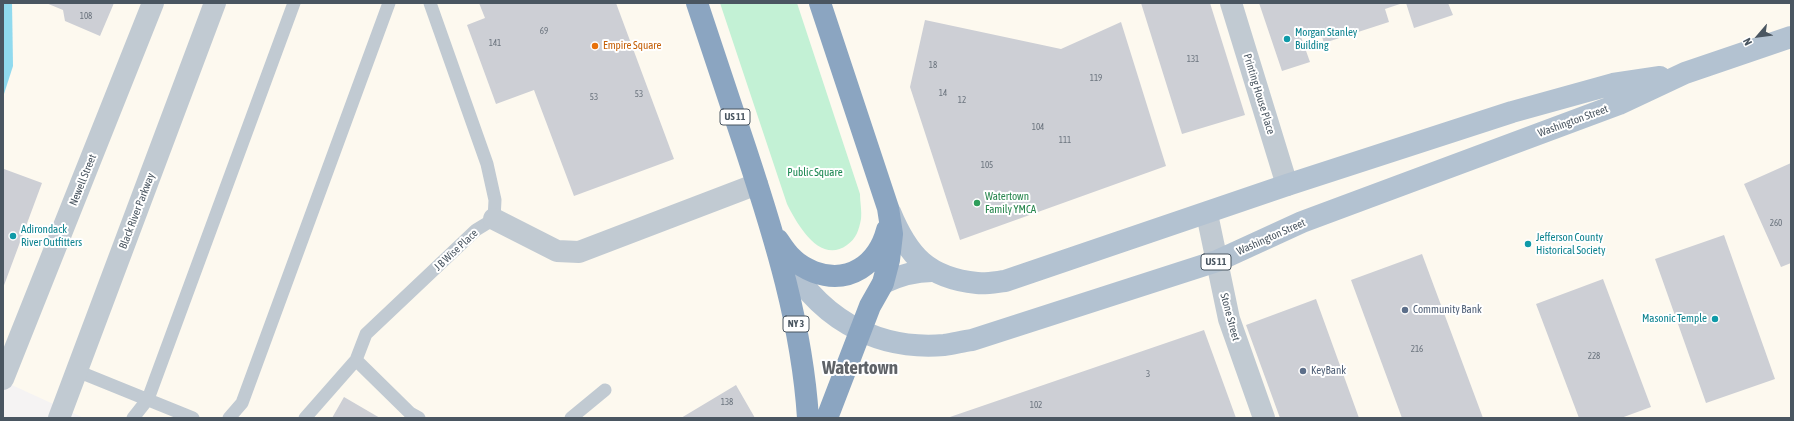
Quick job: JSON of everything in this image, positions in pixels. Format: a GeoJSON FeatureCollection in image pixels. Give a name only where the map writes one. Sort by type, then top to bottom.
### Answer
{"type":"FeatureCollection","features":[{"type":"Feature","properties":{"kind":"highway","name":"US 11"},"geometry":{"type":"LineString","coordinates":[[697,3],[773,232]]}},
{"type":"Feature","properties":{"kind":"highway","name":"US 11"},"geometry":{"type":"LineString","coordinates":[[820,3],[888,208]]}},
{"type":"Feature","properties":{"kind":"highway"},"geometry":{"type":"LineString","coordinates":[[773,232],[794,260],[807,269],[825,275],[841,276],[858,270],[872,259],[883,244],[888,225],[888,208]]}},
{"type":"Feature","properties":{"kind":"highway"},"geometry":{"type":"LineString","coordinates":[[827,418],[859,331],[870,306],[883,283],[889,260],[892,234],[888,208]]}},
{"type":"Feature","properties":{"kind":"highway","name":"NY 3"},"geometry":{"type":"LineString","coordinates":[[773,232],[794,316],[802,361],[808,418]]}},
{"type":"Feature","properties":{"kind":"main road","name":"Washington Street"},"geometry":{"type":"LineString","coordinates":[[773,232],[790,267],[814,297],[839,319],[859,331],[894,342],[917,345],[945,345],[972,340],[1217,261],[1302,222],[1619,104],[1685,73],[1791,37]]}},
{"type":"Feature","properties":{"kind":"main road","name":"Washington Street"},"geometry":{"type":"LineString","coordinates":[[883,283],[899,275],[910,272],[932,271],[978,284],[1005,282],[1287,186],[1512,112],[1613,84],[1685,73]]}},
{"type":"Feature","properties":{"kind":"main road","name":"Washington Street"},"geometry":{"type":"LineString","coordinates":[[888,208],[898,233],[914,256],[932,271]]}},
{"type":"Feature","properties":{"kind":"street","name":"Newell Street"},"geometry":{"type":"LineString","coordinates":[[3,379],[153,3]]}},
{"type":"Feature","properties":{"kind":"street","name":"Black River Parkway"},"geometry":{"type":"LineString","coordinates":[[59,418],[215,3]]}},
{"type":"Feature","properties":{"kind":"street","name":"Printing House Place"},"geometry":{"type":"LineString","coordinates":[[1231,3],[1287,186]]}},
{"type":"Feature","properties":{"kind":"street"},"geometry":{"type":"LineString","coordinates":[[494,219],[557,251],[579,252],[757,184]]}},
{"type":"Feature","properties":{"kind":"street","name":"Stone Street"},"geometry":{"type":"LineString","coordinates":[[1207,214],[1228,319],[1264,418]]}},
{"type":"Feature","properties":{"kind":"lane"},"geometry":{"type":"LineString","coordinates":[[133,418],[148,399],[294,3]]}},
{"type":"Feature","properties":{"kind":"lane"},"geometry":{"type":"LineString","coordinates":[[229,418],[242,403],[388,3]]}},
{"type":"Feature","properties":{"kind":"lane"},"geometry":{"type":"LineString","coordinates":[[430,3],[487,164],[495,200],[494,219]]}},
{"type":"Feature","properties":{"kind":"lane","name":"J B Wise Place"},"geometry":{"type":"LineString","coordinates":[[305,418],[356,360],[366,334],[476,230],[494,219]]}},
{"type":"Feature","properties":{"kind":"lane"},"geometry":{"type":"LineString","coordinates":[[356,360],[410,413],[419,418]]}},
{"type":"Feature","properties":{"kind":"lane"},"geometry":{"type":"LineString","coordinates":[[77,371],[192,418]]}},
{"type":"Feature","properties":{"kind":"lane"},"geometry":{"type":"LineString","coordinates":[[571,418],[605,390]]}},
{"type":"Feature","properties":{"kind":"shaded area"},"geometry":{"type":"Polygon","coordinates":[[[12,3],[1791,3],[1791,418],[84,418],[3,381],[3,96],[13,66],[12,3]]]}},
{"type":"Feature","properties":{"kind":"green space","name":"Public Square"},"geometry":{"type":"Polygon","coordinates":[[[720,3],[797,3],[860,194],[861,219],[857,234],[850,243],[837,250],[828,250],[811,240],[797,222],[787,204],[720,3]]]}},
{"type":"Feature","properties":{"kind":"water"},"geometry":{"type":"Polygon","coordinates":[[[3,3],[12,3],[13,66],[3,97],[3,3]]]}},
{"type":"Feature","properties":{"kind":"building"},"geometry":{"type":"Polygon","coordinates":[[[46,3],[114,3],[100,36],[65,21],[63,10],[46,3]]]}},
{"type":"Feature","properties":{"kind":"building"},"geometry":{"type":"Polygon","coordinates":[[[479,3],[616,3],[674,159],[574,196],[534,90],[496,104],[467,25],[485,18],[479,3]]]}},
{"type":"Feature","properties":{"kind":"building"},"geometry":{"type":"Polygon","coordinates":[[[1141,3],[1210,3],[1245,115],[1182,134],[1141,3]]]}},
{"type":"Feature","properties":{"kind":"building","name":"Morgan Stanley Building"},"geometry":{"type":"Polygon","coordinates":[[[1259,3],[1403,3],[1385,9],[1389,22],[1324,43],[1319,28],[1300,34],[1310,62],[1282,71],[1259,3]]]}},
{"type":"Feature","properties":{"kind":"building"},"geometry":{"type":"Polygon","coordinates":[[[1406,3],[1448,3],[1453,15],[1414,28],[1406,3]]]}},
{"type":"Feature","properties":{"kind":"building"},"geometry":{"type":"Polygon","coordinates":[[[925,20],[1061,49],[1121,22],[1166,166],[960,240],[910,87],[925,20]]]}},
{"type":"Feature","properties":{"kind":"building"},"geometry":{"type":"Polygon","coordinates":[[[1791,163],[1791,263],[1781,267],[1744,184],[1791,163]]]}},
{"type":"Feature","properties":{"kind":"building","name":"Adirondack River Outfitters"},"geometry":{"type":"Polygon","coordinates":[[[4,169],[42,183],[3,288],[3,172],[4,169]]]}},
{"type":"Feature","properties":{"kind":"building","name":"Masonic Temple"},"geometry":{"type":"Polygon","coordinates":[[[1724,235],[1775,379],[1706,403],[1655,259],[1724,235]]]}},
{"type":"Feature","properties":{"kind":"building"},"geometry":{"type":"Polygon","coordinates":[[[1422,254],[1483,418],[1402,418],[1351,280],[1422,254]]]}},
{"type":"Feature","properties":{"kind":"building"},"geometry":{"type":"Polygon","coordinates":[[[1603,279],[1651,407],[1621,418],[1579,418],[1536,304],[1603,279]]]}},
{"type":"Feature","properties":{"kind":"building","name":"KeyBank"},"geometry":{"type":"Polygon","coordinates":[[[1316,299],[1359,418],[1280,418],[1246,325],[1316,299]]]}},
{"type":"Feature","properties":{"kind":"building"},"geometry":{"type":"Polygon","coordinates":[[[1204,330],[1236,418],[947,418],[1204,330]]]}},
{"type":"Feature","properties":{"kind":"building"},"geometry":{"type":"Polygon","coordinates":[[[736,385],[755,418],[681,418],[736,385]]]}},
{"type":"Feature","properties":{"kind":"building"},"geometry":{"type":"Polygon","coordinates":[[[344,397],[380,418],[332,418],[344,397]]]}},
{"type":"Feature","properties":{"kind":"place","name":"Morgan Stanley Building"},"geometry":{"type":"Point","coordinates":[1287,39]}},
{"type":"Feature","properties":{"kind":"place","name":"Empire Square"},"geometry":{"type":"Point","coordinates":[595,46]}},
{"type":"Feature","properties":{"kind":"place","name":"Watertown Family YMCA"},"geometry":{"type":"Point","coordinates":[977,203]}},
{"type":"Feature","properties":{"kind":"place","name":"Adirondack River Outfitters"},"geometry":{"type":"Point","coordinates":[13,236]}},
{"type":"Feature","properties":{"kind":"place","name":"Jefferson County Historical Society"},"geometry":{"type":"Point","coordinates":[1528,244]}},
{"type":"Feature","properties":{"kind":"place","name":"Community Bank"},"geometry":{"type":"Point","coordinates":[1405,310]}},
{"type":"Feature","properties":{"kind":"place","name":"Masonic Temple"},"geometry":{"type":"Point","coordinates":[1715,319]}},
{"type":"Feature","properties":{"kind":"place","name":"KeyBank"},"geometry":{"type":"Point","coordinates":[1303,371]}},
{"type":"Feature","properties":{"kind":"district","name":"Watertown"},"geometry":{"type":"Point","coordinates":[860,368]}}]}
